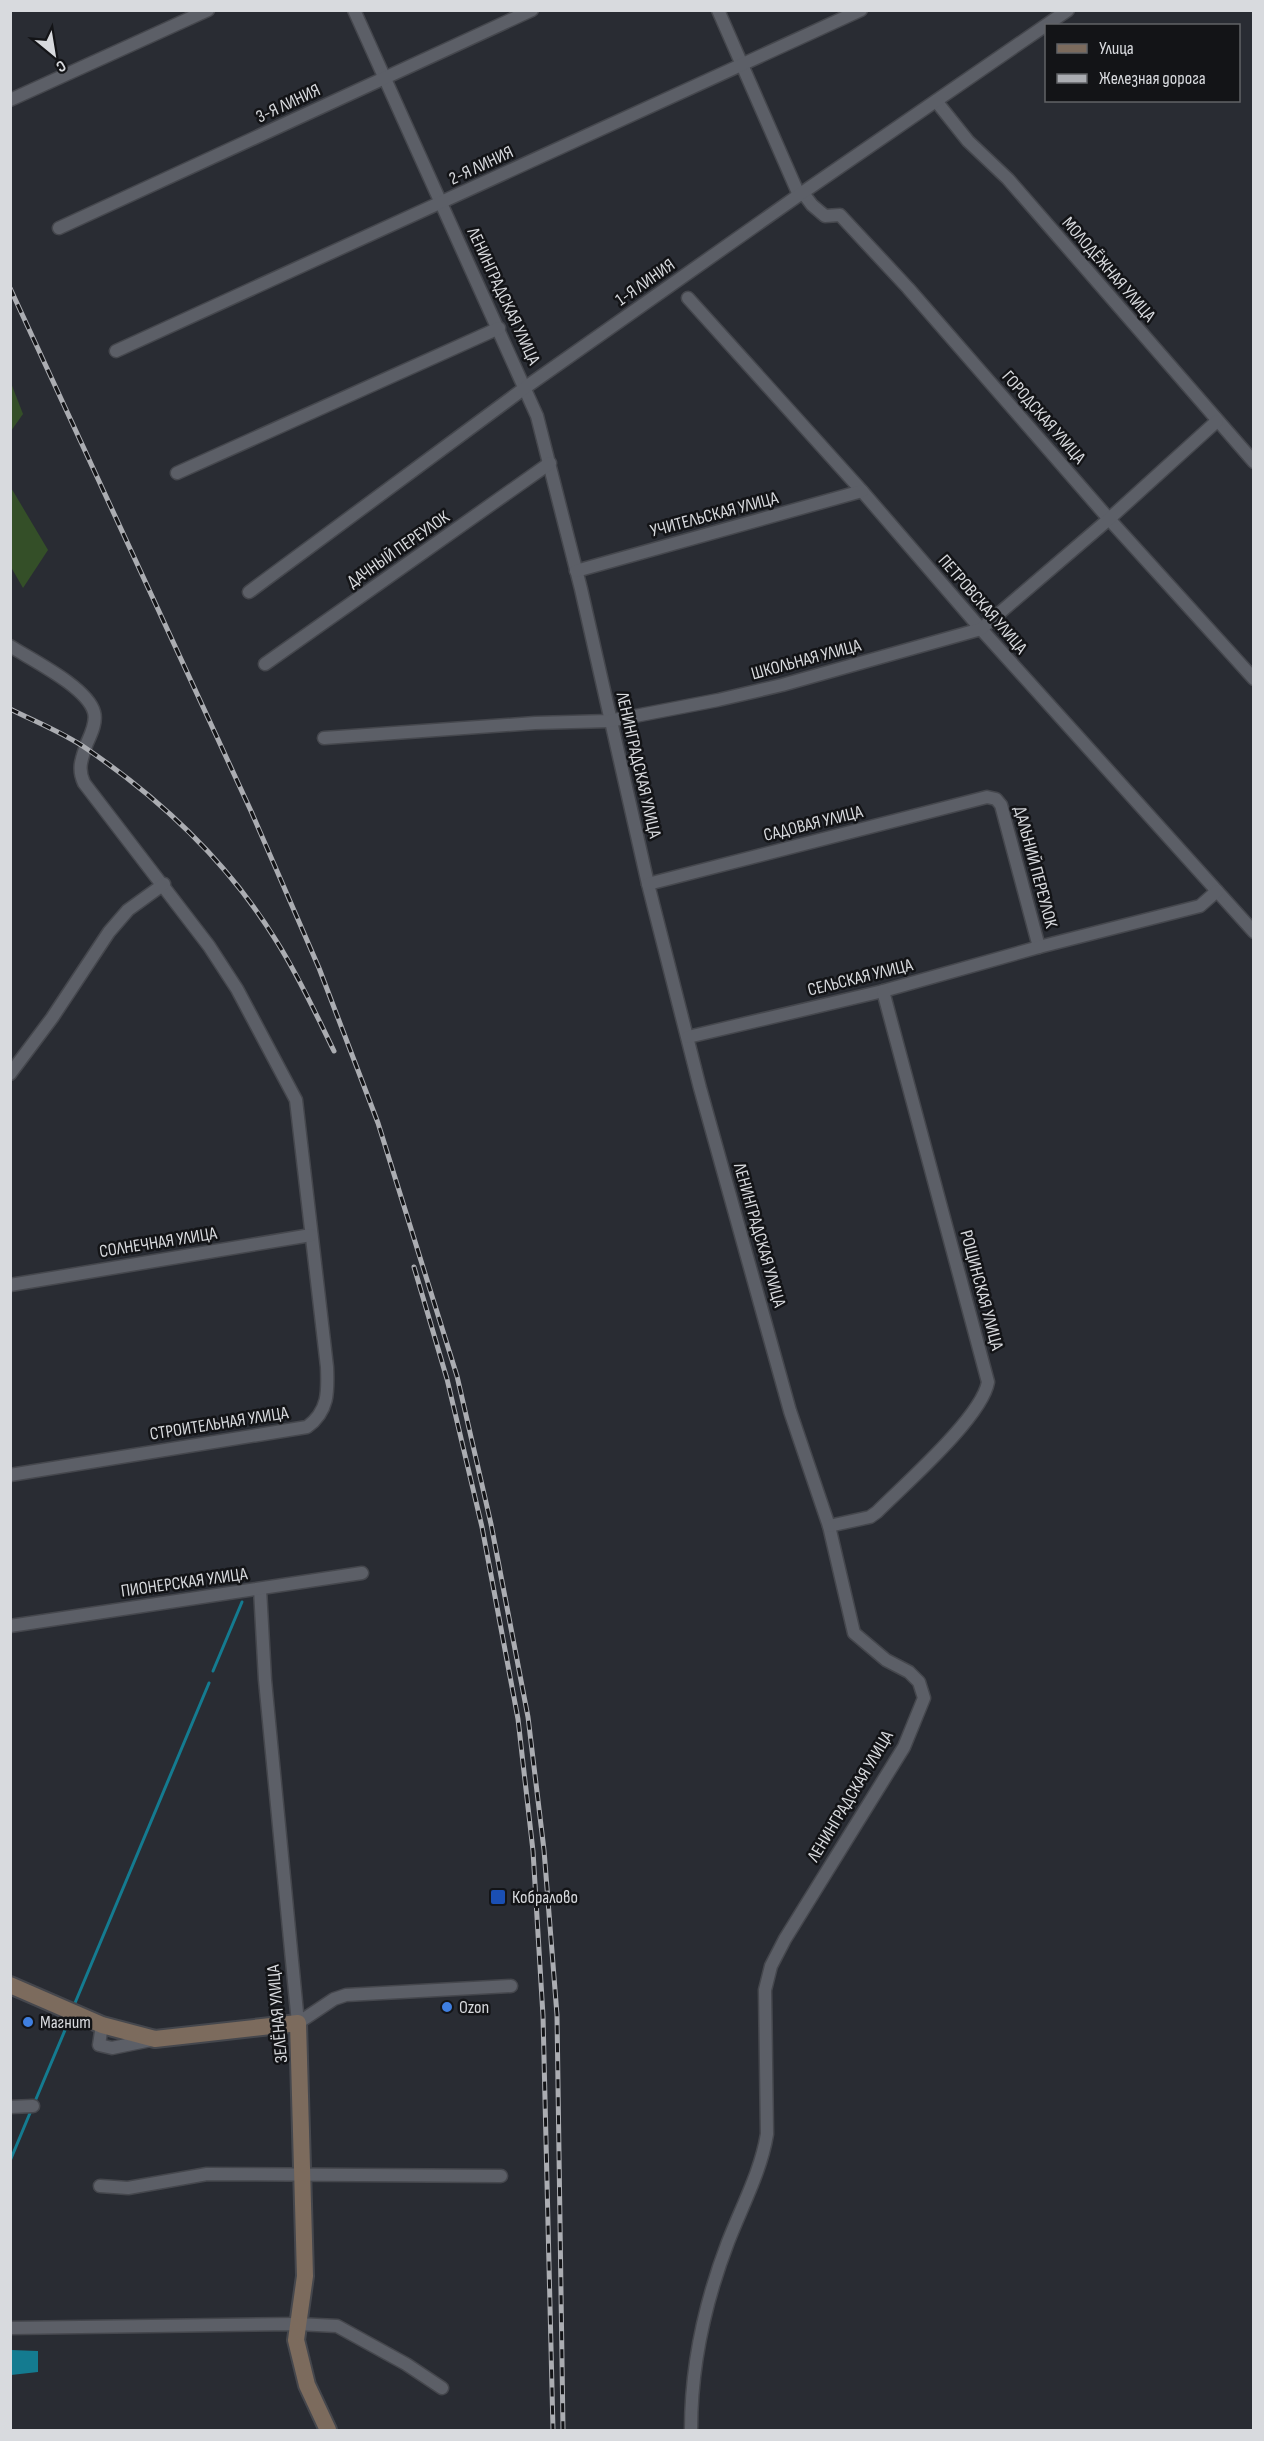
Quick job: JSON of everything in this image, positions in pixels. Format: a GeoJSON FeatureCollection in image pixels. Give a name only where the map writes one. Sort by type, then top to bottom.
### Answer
{"type":"FeatureCollection","features":[{"type":"Feature","properties":{"kind":"street"},"geometry":{"type":"LineString","coordinates":[[10,100],[208,10]]}},
{"type":"Feature","properties":{"kind":"street","name":"ЛЕНИНГРАДСКАЯ УЛИЦА"},"geometry":{"type":"LineString","coordinates":[[354,10],[526,387],[537,416],[576,571],[648,884],[700,1088],[790,1411],[829,1526],[854,1633],[886,1660],[909,1672],[919,1682],[924,1698],[903,1747],[784,1939],[771,1966],[765,1990],[766,2144],[728,2242],[707,2306],[691,2396],[691,2430]]}},
{"type":"Feature","properties":{"kind":"street","name":"3-Я ЛИНИЯ"},"geometry":{"type":"LineString","coordinates":[[59,228],[532,10]]}},
{"type":"Feature","properties":{"kind":"street"},"geometry":{"type":"LineString","coordinates":[[718,10],[801,194]]}},
{"type":"Feature","properties":{"kind":"street","name":"2-Я ЛИНИЯ"},"geometry":{"type":"LineString","coordinates":[[116,351],[861,10]]}},
{"type":"Feature","properties":{"kind":"street","name":"1-Я ЛИНИЯ"},"geometry":{"type":"LineString","coordinates":[[1048,24],[1068,10]]}},
{"type":"Feature","properties":{"kind":"street","name":"1-Я ЛИНИЯ"},"geometry":{"type":"LineString","coordinates":[[249,592],[526,387],[1045,26]]}},
{"type":"Feature","properties":{"kind":"street","name":"МОЛОДЁЖНАЯ УЛИЦА"},"geometry":{"type":"LineString","coordinates":[[936,101],[968,141],[1008,179],[1254,462]]}},
{"type":"Feature","properties":{"kind":"street","name":"ГОРОДСКАЯ УЛИЦА"},"geometry":{"type":"LineString","coordinates":[[801,194],[825,216],[840,215],[908,288],[1109,519],[1254,679]]}},
{"type":"Feature","properties":{"kind":"street","name":"ПЕТРОВСКАЯ УЛИЦА"},"geometry":{"type":"LineString","coordinates":[[688,298],[862,491],[981,629],[1254,932]]}},
{"type":"Feature","properties":{"kind":"street"},"geometry":{"type":"LineString","coordinates":[[177,473],[499,328]]}},
{"type":"Feature","properties":{"kind":"street","name":"ШКОЛЬНАЯ УЛИЦА"},"geometry":{"type":"LineString","coordinates":[[324,738],[535,723],[609,721],[782,685],[981,629],[1109,519],[1217,420]]}},
{"type":"Feature","properties":{"kind":"street","name":"ДАЧНЫЙ ПЕРЕУЛОК"},"geometry":{"type":"LineString","coordinates":[[265,664],[550,463]]}},
{"type":"Feature","properties":{"kind":"street","name":"УЧИТЕЛЬСКАЯ УЛИЦА"},"geometry":{"type":"LineString","coordinates":[[576,571],[862,491]]}},
{"type":"Feature","properties":{"kind":"street","name":"СТРОИТЕЛЬНАЯ УЛИЦА"},"geometry":{"type":"LineString","coordinates":[[10,646],[77,689],[89,701],[95,714],[93,730],[80,764],[80,774],[99,804],[164,884],[237,989],[296,1100],[328,1390],[325,1408],[307,1427],[10,1475]]}},
{"type":"Feature","properties":{"kind":"street","name":"САДОВАЯ УЛИЦА"},"geometry":{"type":"LineString","coordinates":[[648,884],[992,798]]}},
{"type":"Feature","properties":{"kind":"street","name":"ДАЛЬНИЙ ПЕРЕУЛОК"},"geometry":{"type":"LineString","coordinates":[[992,798],[1001,805],[1039,947]]}},
{"type":"Feature","properties":{"kind":"street"},"geometry":{"type":"LineString","coordinates":[[10,1074],[52,1018],[109,932],[128,910],[164,884]]}},
{"type":"Feature","properties":{"kind":"street","name":"СЕЛЬСКАЯ УЛИЦА"},"geometry":{"type":"LineString","coordinates":[[688,1037],[883,991],[1039,947],[1200,906],[1217,891]]}},
{"type":"Feature","properties":{"kind":"street","name":"РОЩИНСКАЯ УЛИЦА"},"geometry":{"type":"LineString","coordinates":[[829,1526],[870,1517],[877,1512],[974,1413],[986,1393],[988,1382],[883,991]]}},
{"type":"Feature","properties":{"kind":"street","name":"СОЛНЕЧНАЯ УЛИЦА"},"geometry":{"type":"LineString","coordinates":[[10,1285],[310,1235]]}},
{"type":"Feature","properties":{"kind":"street","name":"ПИОНЕРСКАЯ УЛИЦА"},"geometry":{"type":"LineString","coordinates":[[10,1626],[362,1573]]}},
{"type":"Feature","properties":{"kind":"street","name":"ЗЕЛЁНАЯ УЛИЦА"},"geometry":{"type":"LineString","coordinates":[[260,1589],[265,1680],[298,2023],[305,2276],[296,2340],[308,2385],[328,2430]]}},
{"type":"Feature","properties":{"kind":"street"},"geometry":{"type":"LineString","coordinates":[[10,1985],[102,2025],[155,2039]]}},
{"type":"Feature","properties":{"kind":"street"},"geometry":{"type":"LineString","coordinates":[[102,2025],[99,2045],[112,2048],[155,2039],[298,2023],[334,1999],[346,1995],[511,1986]]}},
{"type":"Feature","properties":{"kind":"street"},"geometry":{"type":"LineString","coordinates":[[10,2107],[33,2106]]}},
{"type":"Feature","properties":{"kind":"street"},"geometry":{"type":"LineString","coordinates":[[100,2186],[128,2188],[207,2174],[501,2176]]}},
{"type":"Feature","properties":{"kind":"street"},"geometry":{"type":"LineString","coordinates":[[10,2328],[297,2324],[337,2326],[406,2364],[442,2388]]}},
{"type":"Feature","properties":{"kind":"green space"},"geometry":{"type":"Polygon","coordinates":[[[11,383],[23,414],[10,431],[11,383]]]}},
{"type":"Feature","properties":{"kind":"green space"},"geometry":{"type":"Polygon","coordinates":[[[10,486],[48,550],[23,588],[11,567],[10,486]]]}},
{"type":"Feature","properties":{"kind":"water"},"geometry":{"type":"Polygon","coordinates":[[[11,2350],[38,2351],[38,2372],[11,2375],[11,2350]]]}},
{"type":"Feature","properties":{"kind":"waterway"},"geometry":{"type":"LineString","coordinates":[[213,1671],[242,1602]]}},
{"type":"Feature","properties":{"kind":"waterway"},"geometry":{"type":"LineString","coordinates":[[75,2003],[209,1683]]}},
{"type":"Feature","properties":{"kind":"waterway"},"geometry":{"type":"LineString","coordinates":[[36,2099],[68,2023]]}},
{"type":"Feature","properties":{"kind":"waterway"},"geometry":{"type":"LineString","coordinates":[[10,2161],[30,2113]]}},
{"type":"Feature","properties":{"kind":"railway"},"geometry":{"type":"LineString","coordinates":[[10,288],[251,811],[319,968],[378,1123],[457,1376],[491,1524],[528,1717],[544,1850],[557,2015],[563,2430]]}},
{"type":"Feature","properties":{"kind":"railway"},"geometry":{"type":"LineString","coordinates":[[10,709],[69,738],[115,769],[168,812],[216,861],[238,887],[277,942],[300,982],[334,1051]]}},
{"type":"Feature","properties":{"kind":"railway"},"geometry":{"type":"LineString","coordinates":[[414,1267],[447,1379],[482,1527],[518,1719],[533,1851],[543,2016],[553,2430]]}},
{"type":"Feature","properties":{"kind":"place","name":"Кобралово"},"geometry":{"type":"Point","coordinates":[498,1897]}},
{"type":"Feature","properties":{"kind":"place","name":"Ozon"},"geometry":{"type":"Point","coordinates":[447,2007]}},
{"type":"Feature","properties":{"kind":"place","name":"Магнит"},"geometry":{"type":"Point","coordinates":[28,2022]}}]}
